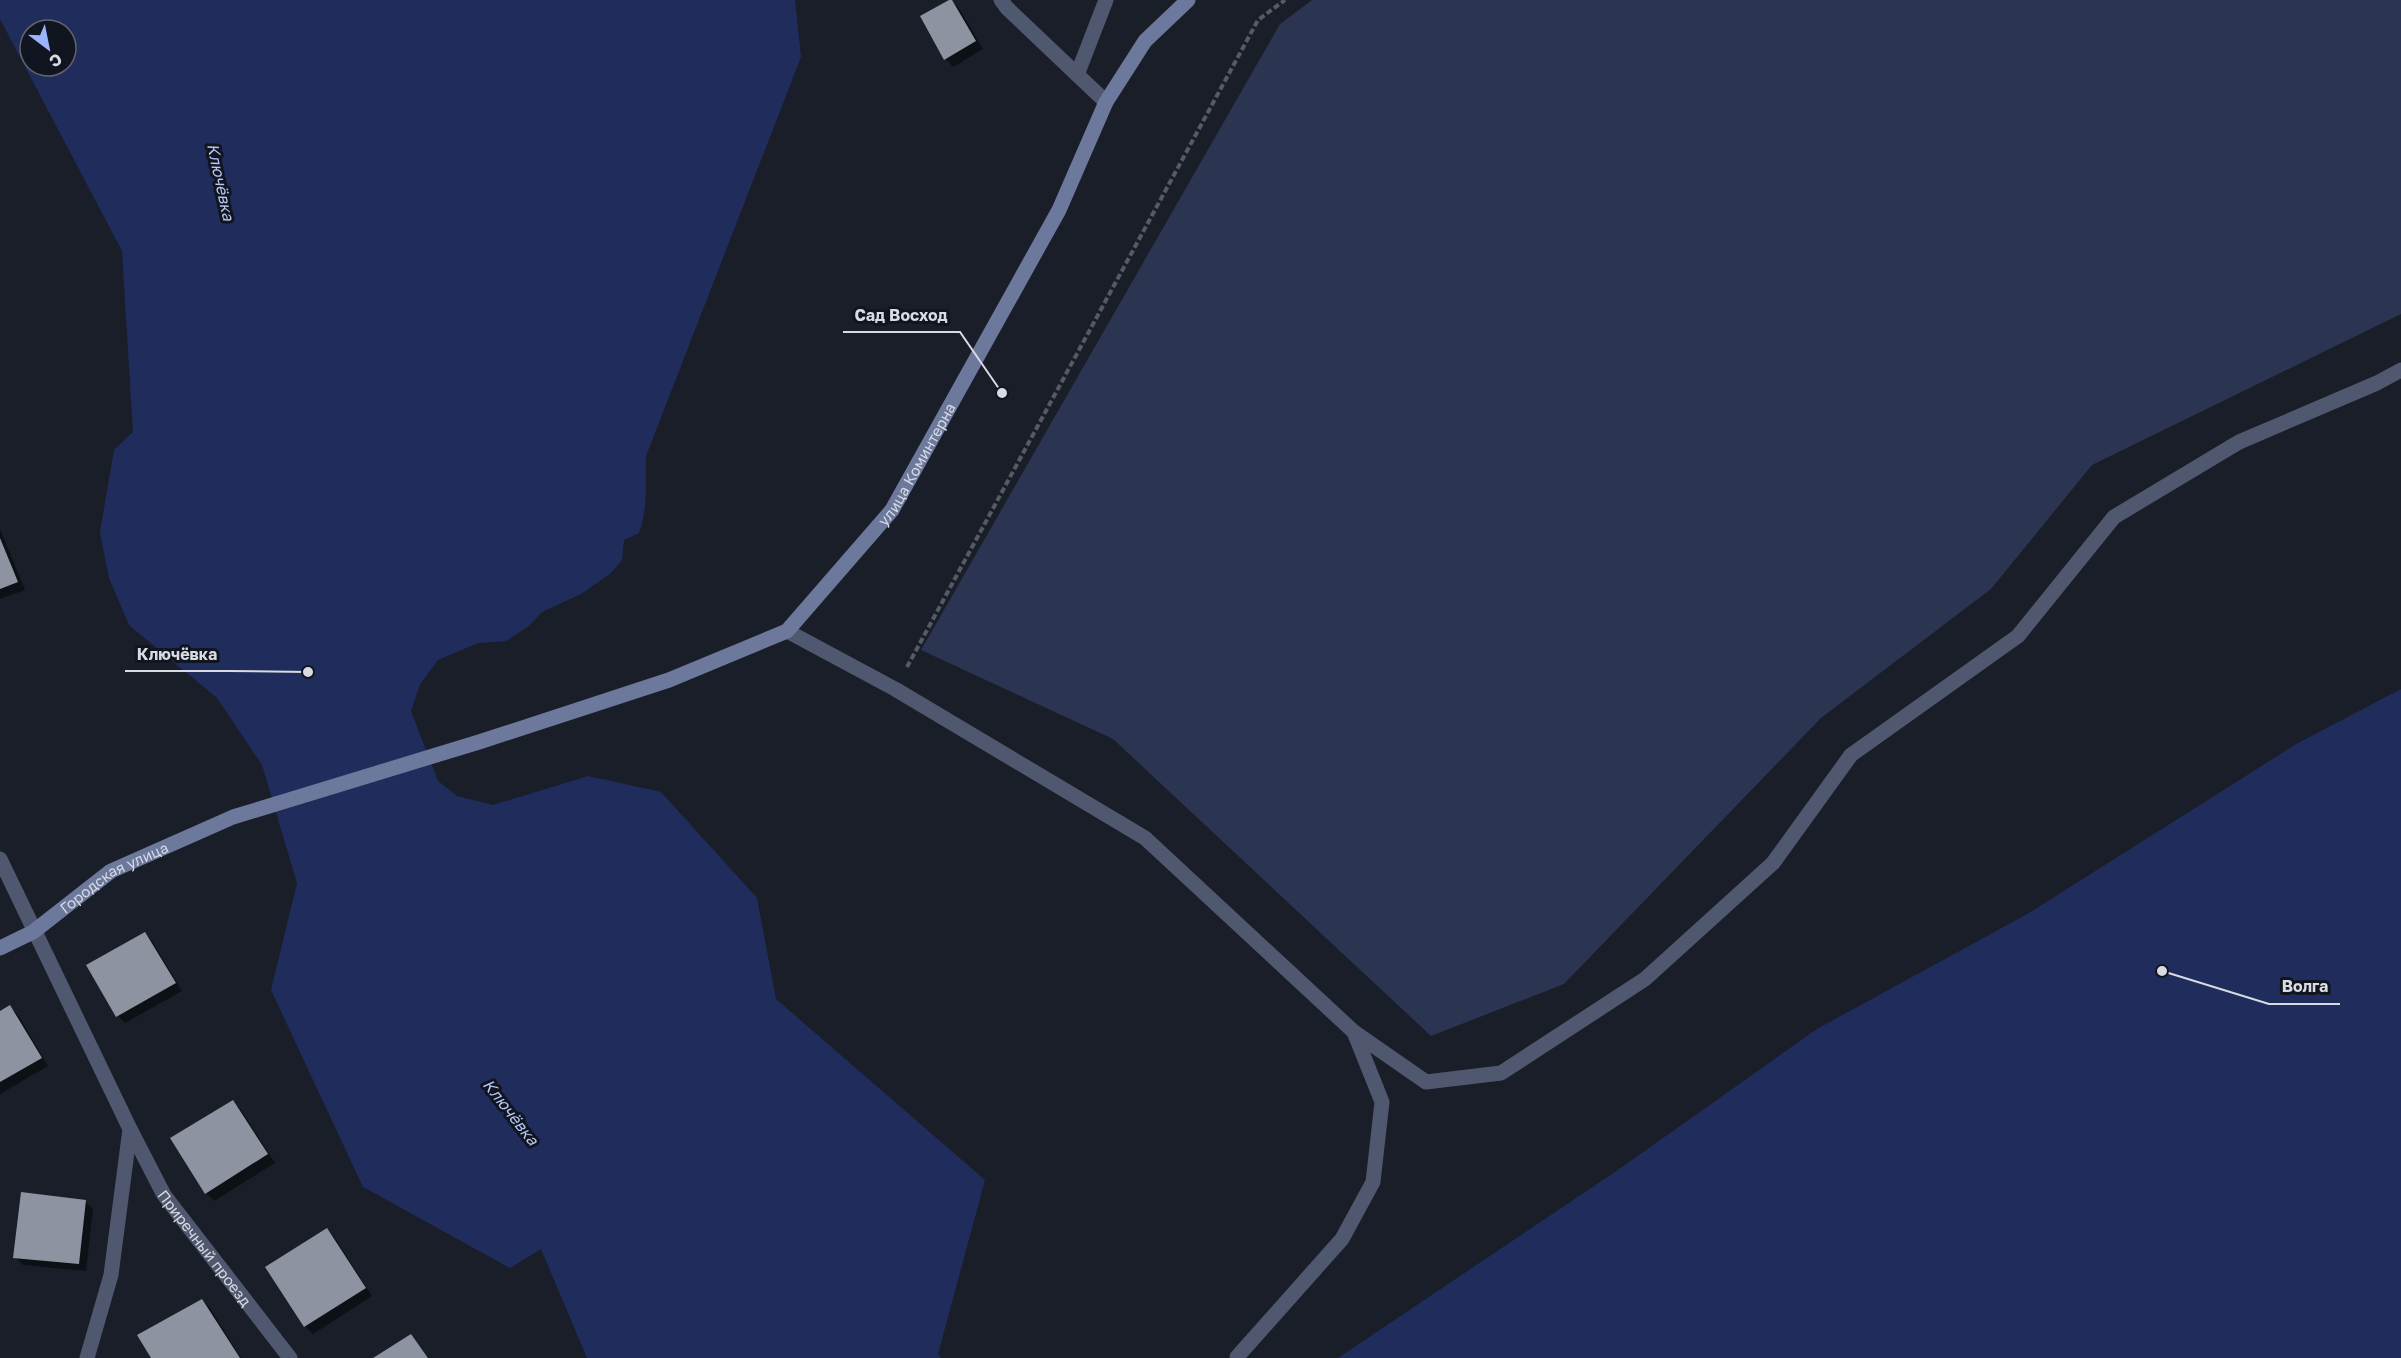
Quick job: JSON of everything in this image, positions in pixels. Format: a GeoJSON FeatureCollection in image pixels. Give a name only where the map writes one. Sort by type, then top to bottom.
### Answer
{"type":"FeatureCollection","features":[{"type":"Feature","properties":{"kind":"street"},"geometry":{"type":"LineString","coordinates":[[1001,0],[1007,9],[1106,102]]}},
{"type":"Feature","properties":{"kind":"street"},"geometry":{"type":"LineString","coordinates":[[1077,75],[1106,0]]}},
{"type":"Feature","properties":{"kind":"street","name":"улица Коминтерна"},"geometry":{"type":"LineString","coordinates":[[479,742],[669,680],[787,631],[892,510],[1059,210],[1106,102],[1145,41],[1188,0]]}},
{"type":"Feature","properties":{"kind":"street"},"geometry":{"type":"LineString","coordinates":[[787,631],[896,689],[1145,838],[1354,1032],[1426,1082],[1501,1073],[1645,979],[1773,863],[1851,755],[2018,636],[2114,517],[2239,442],[2377,383],[2401,370]]}},
{"type":"Feature","properties":{"kind":"street","name":"Городская улица"},"geometry":{"type":"LineString","coordinates":[[0,948],[33,932],[111,871],[233,817],[479,742]]}},
{"type":"Feature","properties":{"kind":"street","name":"Приречный проезд"},"geometry":{"type":"LineString","coordinates":[[0,859],[33,932],[164,1195],[290,1358]]}},
{"type":"Feature","properties":{"kind":"street"},"geometry":{"type":"LineString","coordinates":[[1237,1357],[1342,1239],[1374,1182],[1382,1102],[1354,1032]]}},
{"type":"Feature","properties":{"kind":"street"},"geometry":{"type":"LineString","coordinates":[[87,1358],[111,1275],[130,1129]]}},
{"type":"Feature","properties":{"kind":"path"},"geometry":{"type":"LineString","coordinates":[[896,689],[1258,20],[1286,0]]}},
{"type":"Feature","properties":{"kind":"shaded area"},"geometry":{"type":"Polygon","coordinates":[[[1312,0],[2401,0],[2401,314],[2092,465],[1991,589],[1821,718],[1564,984],[1431,1036],[1113,739],[921,650],[1280,24],[1312,0]]]}},
{"type":"Feature","properties":{"kind":"water","name":"Ключёвка"},"geometry":{"type":"Polygon","coordinates":[[[0,0],[795,0],[801,57],[646,456],[645,505],[639,533],[624,540],[622,560],[611,573],[581,594],[542,612],[529,626],[506,641],[478,643],[438,660],[420,684],[411,711],[438,781],[457,796],[493,805],[588,776],[661,792],[757,898],[776,999],[985,1180],[938,1354],[941,1358],[587,1358],[541,1249],[510,1268],[363,1187],[271,990],[297,883],[262,765],[217,698],[129,625],[109,578],[100,532],[114,450],[133,432],[122,251],[31,78],[78,78],[78,18],[18,18],[18,53],[0,19],[0,0]]]}},
{"type":"Feature","properties":{"kind":"water"},"geometry":{"type":"Polygon","coordinates":[[[2401,689],[2401,1358],[1338,1358],[1615,1172],[1817,1029],[2029,913],[2298,743],[2401,689]]]}},
{"type":"Feature","properties":{"kind":"building"},"geometry":{"type":"Polygon","coordinates":[[[952,0],[976,41],[944,60],[920,16],[952,0]]]}},
{"type":"Feature","properties":{"kind":"building"},"geometry":{"type":"Polygon","coordinates":[[[0,538],[18,582],[0,589],[0,538]]]}},
{"type":"Feature","properties":{"kind":"building"},"geometry":{"type":"Polygon","coordinates":[[[145,932],[176,983],[116,1017],[86,965],[145,932]]]}},
{"type":"Feature","properties":{"kind":"building"},"geometry":{"type":"Polygon","coordinates":[[[10,1005],[42,1058],[0,1082],[0,1011],[10,1005]]]}},
{"type":"Feature","properties":{"kind":"building"},"geometry":{"type":"Polygon","coordinates":[[[233,1100],[268,1154],[205,1194],[170,1138],[233,1100]]]}},
{"type":"Feature","properties":{"kind":"building"},"geometry":{"type":"Polygon","coordinates":[[[21,1192],[86,1200],[79,1264],[13,1258],[21,1192]]]}},
{"type":"Feature","properties":{"kind":"building"},"geometry":{"type":"Polygon","coordinates":[[[327,1228],[366,1288],[304,1327],[265,1267],[327,1228]]]}},
{"type":"Feature","properties":{"kind":"building"},"geometry":{"type":"Polygon","coordinates":[[[202,1299],[240,1358],[151,1358],[137,1335],[202,1299]]]}},
{"type":"Feature","properties":{"kind":"building"},"geometry":{"type":"Polygon","coordinates":[[[411,1334],[428,1358],[373,1358],[411,1334]]]}},
{"type":"Feature","properties":{"kind":"place","name":"Сад Восход"},"geometry":{"type":"Point","coordinates":[1002,393]}},
{"type":"Feature","properties":{"kind":"place","name":"Ключёвка"},"geometry":{"type":"Point","coordinates":[308,672]}},
{"type":"Feature","properties":{"kind":"place","name":"Волга"},"geometry":{"type":"Point","coordinates":[2162,971]}}]}
